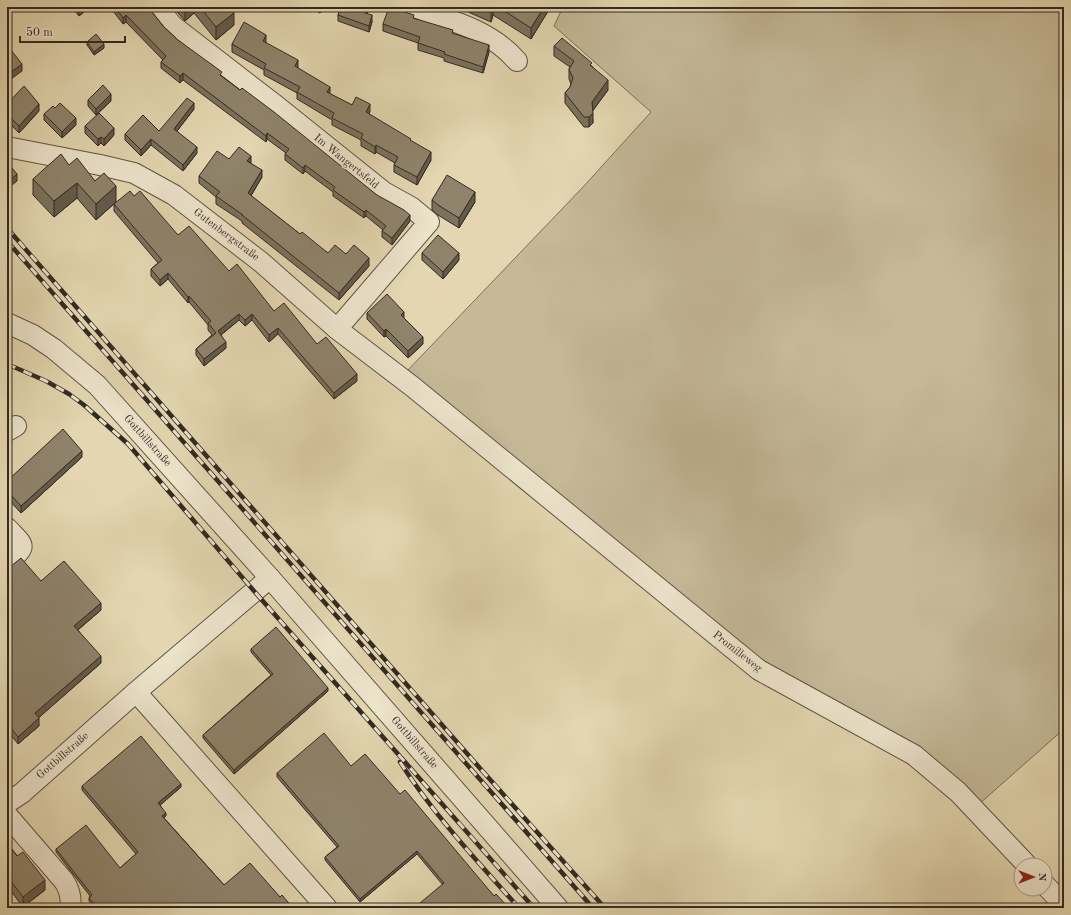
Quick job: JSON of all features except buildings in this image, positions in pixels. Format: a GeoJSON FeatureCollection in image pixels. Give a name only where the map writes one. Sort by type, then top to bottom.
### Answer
{"type":"FeatureCollection","features":[{"type":"Feature","properties":{"kind":"street","name":"Im Wangertsfeld"},"geometry":{"type":"LineString","coordinates":[[157,7],[173,26],[384,192],[411,207],[429,222],[337,329]]}},
{"type":"Feature","properties":{"kind":"street"},"geometry":{"type":"LineString","coordinates":[[411,7],[450,19],[483,34],[511,54],[517,61]]}},
{"type":"Feature","properties":{"kind":"street","name":"Gutenbergstraße"},"geometry":{"type":"LineString","coordinates":[[7,147],[134,173],[174,195],[261,262],[337,329],[413,387]]}},
{"type":"Feature","properties":{"kind":"street","name":"Gottbillstraße"},"geometry":{"type":"LineString","coordinates":[[7,323],[34,335],[54,349],[97,385],[270,578],[558,908]]}},
{"type":"Feature","properties":{"kind":"street","name":"Promilleweg"},"geometry":{"type":"LineString","coordinates":[[413,387],[759,670],[914,755],[958,792],[1019,857]]}},
{"type":"Feature","properties":{"kind":"street"},"geometry":{"type":"LineString","coordinates":[[7,528],[21,543],[22,547],[21,550],[7,563]]}},
{"type":"Feature","properties":{"kind":"street","name":"Gottbillstraße"},"geometry":{"type":"LineString","coordinates":[[7,803],[22,793],[136,692],[270,578]]}},
{"type":"Feature","properties":{"kind":"street"},"geometry":{"type":"LineString","coordinates":[[136,692],[327,908]]}},
{"type":"Feature","properties":{"kind":"street"},"geometry":{"type":"LineString","coordinates":[[7,815],[64,881],[70,895],[70,908]]}},
{"type":"Feature","properties":{"kind":"street"},"geometry":{"type":"LineString","coordinates":[[1053,893],[1064,905]]}},
{"type":"Feature","properties":{"kind":"shaded area"},"geometry":{"type":"Polygon","coordinates":[[[563,7],[1064,7],[1064,729],[978,805],[755,663],[407,371],[584,186],[651,112],[554,26],[563,7]]]}},
{"type":"Feature","properties":{"kind":"railway"},"geometry":{"type":"LineString","coordinates":[[7,228],[478,766],[605,908]]}},
{"type":"Feature","properties":{"kind":"railway"},"geometry":{"type":"LineString","coordinates":[[7,241],[593,908]]}},
{"type":"Feature","properties":{"kind":"railway"},"geometry":{"type":"LineString","coordinates":[[7,364],[46,381],[69,394],[84,405],[128,444],[254,591],[534,908]]}},
{"type":"Feature","properties":{"kind":"railway"},"geometry":{"type":"LineString","coordinates":[[400,762],[427,801],[519,908]]}}]}
